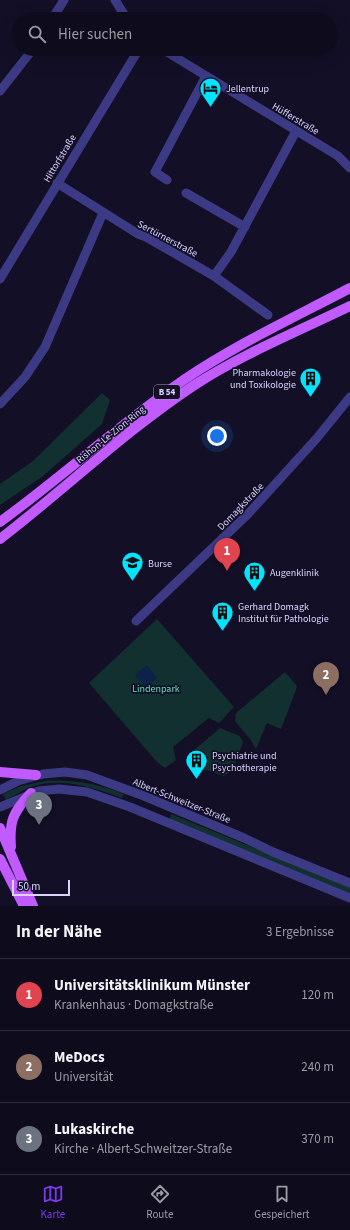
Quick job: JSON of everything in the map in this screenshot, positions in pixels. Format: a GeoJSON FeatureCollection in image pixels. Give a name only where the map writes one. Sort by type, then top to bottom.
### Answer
{"type":"FeatureCollection","features":[{"type":"Feature","properties":{"kind":"main road","name":"Rishon-Le-Zion-Ring"},"geometry":{"type":"LineString","coordinates":[[0,522],[187,378],[250,340],[350,288]]}},
{"type":"Feature","properties":{"kind":"main road","name":"Rishon-Le-Zion-Ring"},"geometry":{"type":"LineString","coordinates":[[0,539],[116,443],[193,386],[240,358],[350,306]]}},
{"type":"Feature","properties":{"kind":"main road"},"geometry":{"type":"LineString","coordinates":[[0,772],[36,775]]}},
{"type":"Feature","properties":{"kind":"main road"},"geometry":{"type":"LineString","coordinates":[[11,853],[10,835],[13,818],[17,808],[31,793]]}},
{"type":"Feature","properties":{"kind":"main road"},"geometry":{"type":"LineString","coordinates":[[0,828],[33,906]]}},
{"type":"Feature","properties":{"kind":"main road"},"geometry":{"type":"LineString","coordinates":[[1,862],[24,906]]}},
{"type":"Feature","properties":{"kind":"street"},"geometry":{"type":"LineString","coordinates":[[56,12],[64,0]]}},
{"type":"Feature","properties":{"kind":"street"},"geometry":{"type":"LineString","coordinates":[[115,0],[123,12]]}},
{"type":"Feature","properties":{"kind":"street"},"geometry":{"type":"LineString","coordinates":[[0,91],[28,56]]}},
{"type":"Feature","properties":{"kind":"street","name":"Hittorfstraße"},"geometry":{"type":"LineString","coordinates":[[0,279],[135,56]]}},
{"type":"Feature","properties":{"kind":"street","name":"Hüfferstraße"},"geometry":{"type":"LineString","coordinates":[[173,56],[338,156],[350,160]]}},
{"type":"Feature","properties":{"kind":"street"},"geometry":{"type":"LineString","coordinates":[[168,180],[155,172],[206,76]]}},
{"type":"Feature","properties":{"kind":"street"},"geometry":{"type":"LineString","coordinates":[[214,276],[245,227],[296,131]]}},
{"type":"Feature","properties":{"kind":"street","name":"Hüfferstraße"},"geometry":{"type":"LineString","coordinates":[[338,156],[350,168]]}},
{"type":"Feature","properties":{"kind":"street","name":"Sertürnerstraße"},"geometry":{"type":"LineString","coordinates":[[57,183],[103,213],[214,276],[268,315]]}},
{"type":"Feature","properties":{"kind":"street"},"geometry":{"type":"LineString","coordinates":[[186,192],[245,227]]}},
{"type":"Feature","properties":{"kind":"street"},"geometry":{"type":"LineString","coordinates":[[0,404],[25,377],[45,346],[103,213]]}},
{"type":"Feature","properties":{"kind":"street","name":"Domagkstraße"},"geometry":{"type":"LineString","coordinates":[[136,621],[254,509],[321,433],[350,397]]}},
{"type":"Feature","properties":{"kind":"street","name":"Albert-Schweitzer-Straße"},"geometry":{"type":"LineString","coordinates":[[0,790],[36,775],[59,772],[82,774],[144,796],[244,838],[273,852],[350,883]]}},
{"type":"Feature","properties":{"kind":"street"},"geometry":{"type":"LineString","coordinates":[[0,807],[31,793],[53,789],[81,791],[108,798],[350,898]]}},
{"type":"Feature","properties":{"kind":"street"},"geometry":{"type":"LineString","coordinates":[[139,811],[144,796]]}},
{"type":"Feature","properties":{"kind":"green space"},"geometry":{"type":"Polygon","coordinates":[[[102,393],[110,400],[102,424],[43,476],[0,505],[0,484],[33,461],[102,393]]]}},
{"type":"Feature","properties":{"kind":"green space","name":"Lindenpark"},"geometry":{"type":"Polygon","coordinates":[[[157,619],[234,707],[219,723],[209,718],[173,747],[176,760],[165,768],[157,762],[89,683],[157,619]]]}},
{"type":"Feature","properties":{"kind":"green space"},"geometry":{"type":"Polygon","coordinates":[[[285,672],[297,686],[296,690],[281,729],[267,723],[256,749],[235,721],[236,713],[285,672]]]}},
{"type":"Feature","properties":{"kind":"green space"},"geometry":{"type":"Polygon","coordinates":[[[220,728],[240,736],[243,742],[232,771],[224,776],[194,766],[185,760],[187,756],[220,728]]]}},
{"type":"Feature","properties":{"kind":"green space"},"geometry":{"type":"Polygon","coordinates":[[[45,781],[85,783],[105,787],[124,794],[122,798],[90,787],[67,783],[56,783],[30,787],[6,800],[3,794],[21,786],[45,781]]]}},
{"type":"Feature","properties":{"kind":"green space"},"geometry":{"type":"Polygon","coordinates":[[[171,814],[350,887],[350,895],[169,820],[171,814]]]}},
{"type":"Feature","properties":{"kind":"water"},"geometry":{"type":"Polygon","coordinates":[[[147,665],[157,678],[145,688],[135,675],[147,665]]]}},
{"type":"Feature","properties":{"kind":"place","name":"Jellentrup"},"geometry":{"type":"Point","coordinates":[211,108]}},
{"type":"Feature","properties":{"kind":"place","name":"Pharmakologie und Toxikologie"},"geometry":{"type":"Point","coordinates":[311,398]}},
{"type":"Feature","properties":{"kind":"place","name":"Universitätsklinikum Münster"},"geometry":{"type":"Point","coordinates":[227,571]}},
{"type":"Feature","properties":{"kind":"place","name":"Burse"},"geometry":{"type":"Point","coordinates":[133,582]}},
{"type":"Feature","properties":{"kind":"place","name":"Augenklinik"},"geometry":{"type":"Point","coordinates":[255,592]}},
{"type":"Feature","properties":{"kind":"place","name":"Gerhard Domagk Institut für Pathologie"},"geometry":{"type":"Point","coordinates":[223,632]}},
{"type":"Feature","properties":{"kind":"place","name":"MeDocs"},"geometry":{"type":"Point","coordinates":[326,695]}},
{"type":"Feature","properties":{"kind":"place","name":"Psychiatrie und Psychotherapie"},"geometry":{"type":"Point","coordinates":[196,780]}},
{"type":"Feature","properties":{"kind":"place","name":"Lukaskirche"},"geometry":{"type":"Point","coordinates":[39,825]}}]}
